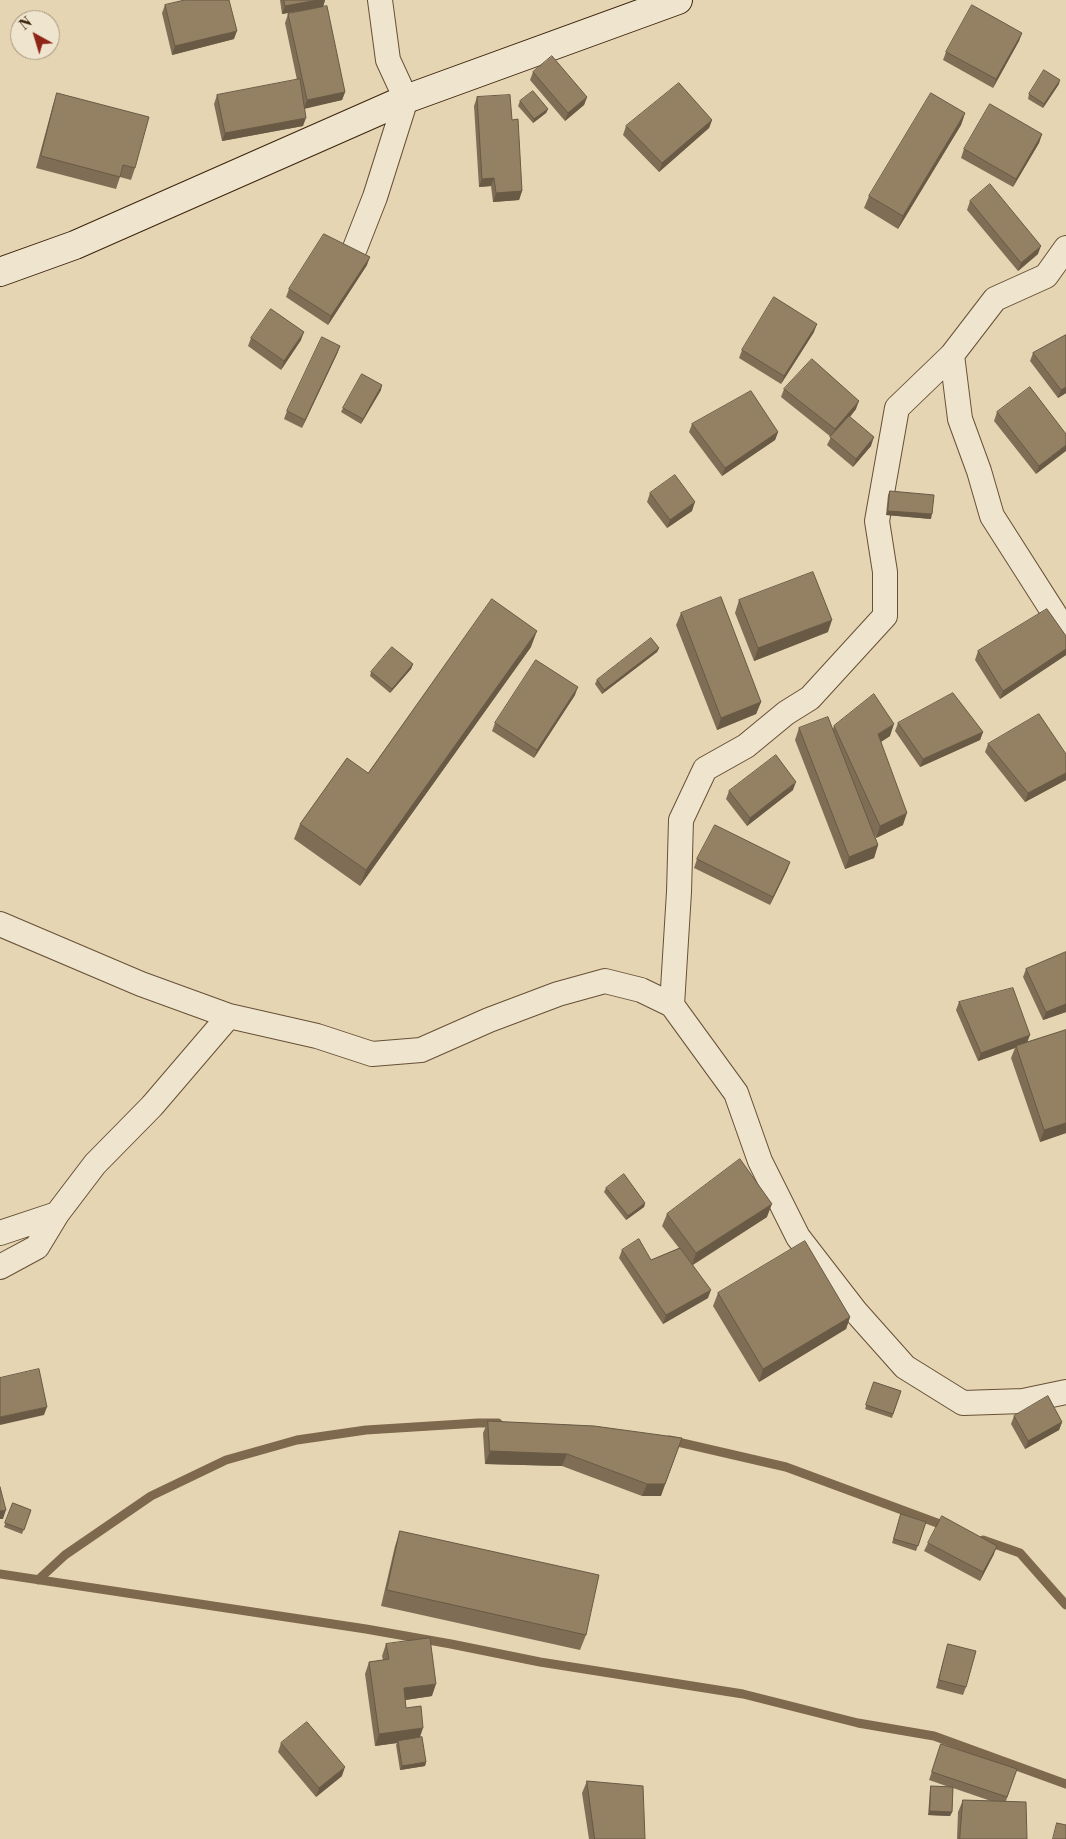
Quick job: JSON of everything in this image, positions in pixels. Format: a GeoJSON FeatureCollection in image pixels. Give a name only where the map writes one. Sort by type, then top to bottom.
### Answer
{"type":"FeatureCollection","features":[{"type":"Feature","properties":{"kind":"street"},"geometry":{"type":"LineString","coordinates":[[355,248],[376,197],[406,98],[388,60],[380,0]]}},
{"type":"Feature","properties":{"kind":"street"},"geometry":{"type":"LineString","coordinates":[[0,272],[75,245],[406,98],[678,0]]}},
{"type":"Feature","properties":{"kind":"street"},"geometry":{"type":"LineString","coordinates":[[672,1005],[680,892],[681,820],[705,769],[746,746],[786,713],[810,698],[885,616],[885,572],[877,521],[896,408],[952,355],[995,299],[1046,276],[1066,248]]}},
{"type":"Feature","properties":{"kind":"street"},"geometry":{"type":"LineString","coordinates":[[952,355],[960,419],[979,471],[992,516],[1066,632]]}},
{"type":"Feature","properties":{"kind":"street"},"geometry":{"type":"LineString","coordinates":[[0,924],[141,984],[229,1016],[318,1036],[372,1054],[421,1050],[489,1020],[558,994],[605,981],[641,990],[672,1005],[736,1092],[760,1162],[798,1237],[856,1312],[905,1367],[963,1404],[1023,1401],[1066,1392]]}},
{"type":"Feature","properties":{"kind":"street"},"geometry":{"type":"LineString","coordinates":[[0,1268],[38,1247],[58,1214],[96,1164],[152,1106],[229,1016]]}},
{"type":"Feature","properties":{"kind":"street"},"geometry":{"type":"LineString","coordinates":[[0,1233],[58,1214]]}},
{"type":"Feature","properties":{"kind":"building"},"geometry":{"type":"Polygon","coordinates":[[[185,0],[229,0],[237,31],[175,46],[165,5],[185,0]]]}},
{"type":"Feature","properties":{"kind":"building"},"geometry":{"type":"Polygon","coordinates":[[[284,0],[318,0],[285,6],[284,0]]]}},
{"type":"Feature","properties":{"kind":"building"},"geometry":{"type":"Polygon","coordinates":[[[972,5],[1022,33],[996,79],[946,52],[972,5]]]}},
{"type":"Feature","properties":{"kind":"building"},"geometry":{"type":"Polygon","coordinates":[[[327,6],[345,92],[307,100],[288,14],[327,6]]]}},
{"type":"Feature","properties":{"kind":"building"},"geometry":{"type":"Polygon","coordinates":[[[552,56],[587,97],[568,113],[533,72],[552,56]]]}},
{"type":"Feature","properties":{"kind":"building"},"geometry":{"type":"Polygon","coordinates":[[[1044,70],[1060,80],[1044,104],[1029,94],[1044,70]]]}},
{"type":"Feature","properties":{"kind":"building"},"geometry":{"type":"Polygon","coordinates":[[[300,79],[306,118],[225,133],[217,95],[300,79]]]}},
{"type":"Feature","properties":{"kind":"building"},"geometry":{"type":"Polygon","coordinates":[[[679,83],[712,120],[662,163],[626,126],[679,83]]]}},
{"type":"Feature","properties":{"kind":"building"},"geometry":{"type":"Polygon","coordinates":[[[533,91],[548,109],[534,119],[520,101],[533,91]]]}},
{"type":"Feature","properties":{"kind":"building"},"geometry":{"type":"Polygon","coordinates":[[[57,93],[149,117],[135,168],[123,165],[120,177],[41,156],[57,93]]]}},
{"type":"Feature","properties":{"kind":"building"},"geometry":{"type":"Polygon","coordinates":[[[931,93],[965,113],[903,216],[869,196],[931,93]]]}},
{"type":"Feature","properties":{"kind":"building"},"geometry":{"type":"Polygon","coordinates":[[[510,95],[512,120],[518,119],[522,191],[496,193],[494,178],[482,179],[477,97],[510,95]]]}},
{"type":"Feature","properties":{"kind":"building"},"geometry":{"type":"Polygon","coordinates":[[[990,104],[1042,134],[1016,179],[964,149],[990,104]]]}},
{"type":"Feature","properties":{"kind":"building"},"geometry":{"type":"Polygon","coordinates":[[[990,184],[1041,246],[1021,263],[970,201],[990,184]]]}},
{"type":"Feature","properties":{"kind":"building"},"geometry":{"type":"Polygon","coordinates":[[[324,234],[370,257],[331,316],[289,289],[324,234]]]}},
{"type":"Feature","properties":{"kind":"building"},"geometry":{"type":"Polygon","coordinates":[[[774,297],[817,324],[784,376],[742,350],[774,297]]]}},
{"type":"Feature","properties":{"kind":"building"},"geometry":{"type":"Polygon","coordinates":[[[271,309],[304,332],[284,361],[251,338],[271,309]]]}},
{"type":"Feature","properties":{"kind":"building"},"geometry":{"type":"Polygon","coordinates":[[[1066,335],[1066,387],[1061,390],[1033,353],[1066,335]]]}},
{"type":"Feature","properties":{"kind":"building"},"geometry":{"type":"Polygon","coordinates":[[[322,337],[340,346],[305,420],[287,411],[322,337]]]}},
{"type":"Feature","properties":{"kind":"building"},"geometry":{"type":"Polygon","coordinates":[[[812,359],[859,401],[835,429],[784,389],[812,359]]]}},
{"type":"Feature","properties":{"kind":"building"},"geometry":{"type":"Polygon","coordinates":[[[362,374],[382,385],[363,419],[343,408],[362,374]]]}},
{"type":"Feature","properties":{"kind":"building"},"geometry":{"type":"Polygon","coordinates":[[[1030,387],[1066,434],[1066,445],[1039,466],[997,412],[1030,387]]]}},
{"type":"Feature","properties":{"kind":"building"},"geometry":{"type":"Polygon","coordinates":[[[751,391],[778,432],[725,468],[692,424],[751,391]]]}},
{"type":"Feature","properties":{"kind":"building"},"geometry":{"type":"Polygon","coordinates":[[[849,416],[874,437],[856,459],[830,437],[849,416]]]}},
{"type":"Feature","properties":{"kind":"building"},"geometry":{"type":"Polygon","coordinates":[[[675,475],[695,502],[670,520],[650,493],[675,475]]]}},
{"type":"Feature","properties":{"kind":"building"},"geometry":{"type":"Polygon","coordinates":[[[890,491],[934,495],[932,514],[888,511],[890,491]]]}},
{"type":"Feature","properties":{"kind":"building"},"geometry":{"type":"Polygon","coordinates":[[[813,572],[832,620],[758,648],[739,600],[813,572]]]}},
{"type":"Feature","properties":{"kind":"building"},"geometry":{"type":"Polygon","coordinates":[[[721,597],[761,702],[721,718],[681,613],[721,597]]]}},
{"type":"Feature","properties":{"kind":"building"},"geometry":{"type":"Polygon","coordinates":[[[492,599],[537,631],[366,870],[300,824],[347,758],[368,773],[492,599]]]}},
{"type":"Feature","properties":{"kind":"building"},"geometry":{"type":"Polygon","coordinates":[[[1047,609],[1066,636],[1066,649],[1003,691],[978,651],[1047,609]]]}},
{"type":"Feature","properties":{"kind":"building"},"geometry":{"type":"Polygon","coordinates":[[[651,638],[659,648],[604,690],[597,680],[651,638]]]}},
{"type":"Feature","properties":{"kind":"building"},"geometry":{"type":"Polygon","coordinates":[[[392,647],[413,664],[392,689],[371,672],[392,647]]]}},
{"type":"Feature","properties":{"kind":"building"},"geometry":{"type":"Polygon","coordinates":[[[536,660],[578,687],[537,750],[495,723],[536,660]]]}},
{"type":"Feature","properties":{"kind":"building"},"geometry":{"type":"Polygon","coordinates":[[[953,693],[983,732],[923,759],[898,723],[953,693]]]}},
{"type":"Feature","properties":{"kind":"building"},"geometry":{"type":"Polygon","coordinates":[[[874,694],[894,724],[878,734],[907,813],[880,826],[834,726],[874,694]]]}},
{"type":"Feature","properties":{"kind":"building"},"geometry":{"type":"Polygon","coordinates":[[[1039,714],[1066,754],[1066,773],[1028,793],[988,744],[1039,714]]]}},
{"type":"Feature","properties":{"kind":"building"},"geometry":{"type":"Polygon","coordinates":[[[828,717],[878,845],[849,857],[799,728],[828,717]]]}},
{"type":"Feature","properties":{"kind":"building"},"geometry":{"type":"Polygon","coordinates":[[[776,755],[796,782],[750,818],[729,791],[776,755]]]}},
{"type":"Feature","properties":{"kind":"building"},"geometry":{"type":"Polygon","coordinates":[[[715,825],[790,862],[773,897],[697,859],[715,825]]]}},
{"type":"Feature","properties":{"kind":"building"},"geometry":{"type":"Polygon","coordinates":[[[1066,952],[1066,1004],[1046,1012],[1026,969],[1066,952]]]}},
{"type":"Feature","properties":{"kind":"building"},"geometry":{"type":"Polygon","coordinates":[[[1013,988],[1030,1035],[981,1053],[959,1002],[1013,988]]]}},
{"type":"Feature","properties":{"kind":"building"},"geometry":{"type":"Polygon","coordinates":[[[1066,1030],[1066,1123],[1044,1130],[1016,1046],[1066,1030]]]}},
{"type":"Feature","properties":{"kind":"building"},"geometry":{"type":"Polygon","coordinates":[[[740,1159],[772,1204],[696,1253],[667,1214],[740,1159]]]}},
{"type":"Feature","properties":{"kind":"building"},"geometry":{"type":"Polygon","coordinates":[[[624,1174],[645,1203],[628,1216],[606,1188],[624,1174]]]}},
{"type":"Feature","properties":{"kind":"building"},"geometry":{"type":"Polygon","coordinates":[[[639,1239],[651,1260],[680,1248],[711,1290],[666,1315],[622,1250],[639,1239]]]}},
{"type":"Feature","properties":{"kind":"building"},"geometry":{"type":"Polygon","coordinates":[[[805,1241],[850,1317],[763,1369],[718,1293],[805,1241]]]}},
{"type":"Feature","properties":{"kind":"building"},"geometry":{"type":"Polygon","coordinates":[[[39,1369],[47,1407],[0,1417],[0,1378],[39,1369]]]}},
{"type":"Feature","properties":{"kind":"building"},"geometry":{"type":"Polygon","coordinates":[[[874,1382],[901,1391],[893,1414],[866,1405],[874,1382]]]}},
{"type":"Feature","properties":{"kind":"building"},"geometry":{"type":"Polygon","coordinates":[[[1048,1396],[1062,1422],[1028,1441],[1014,1416],[1048,1396]]]}},
{"type":"Feature","properties":{"kind":"building"},"geometry":{"type":"Polygon","coordinates":[[[488,1421],[594,1426],[682,1438],[665,1484],[647,1484],[567,1454],[490,1451],[488,1421]]]}},
{"type":"Feature","properties":{"kind":"building"},"geometry":{"type":"Polygon","coordinates":[[[0,1487],[6,1510],[0,1511],[0,1487]]]}},
{"type":"Feature","properties":{"kind":"building"},"geometry":{"type":"Polygon","coordinates":[[[13,1503],[31,1510],[24,1530],[5,1523],[13,1503]]]}},
{"type":"Feature","properties":{"kind":"building"},"geometry":{"type":"Polygon","coordinates":[[[901,1514],[926,1522],[918,1546],[894,1539],[901,1514]]]}},
{"type":"Feature","properties":{"kind":"building"},"geometry":{"type":"Polygon","coordinates":[[[942,1516],[997,1546],[983,1572],[928,1543],[942,1516]]]}},
{"type":"Feature","properties":{"kind":"building"},"geometry":{"type":"Polygon","coordinates":[[[400,1531],[599,1575],[586,1635],[387,1590],[400,1531]]]}},
{"type":"Feature","properties":{"kind":"building"},"geometry":{"type":"Polygon","coordinates":[[[430,1638],[436,1684],[404,1688],[406,1708],[421,1706],[423,1728],[379,1734],[369,1662],[389,1659],[386,1644],[430,1638]]]}},
{"type":"Feature","properties":{"kind":"building"},"geometry":{"type":"Polygon","coordinates":[[[948,1644],[976,1651],[966,1687],[939,1680],[948,1644]]]}},
{"type":"Feature","properties":{"kind":"building"},"geometry":{"type":"Polygon","coordinates":[[[307,1722],[345,1767],[319,1788],[281,1743],[307,1722]]]}},
{"type":"Feature","properties":{"kind":"building"},"geometry":{"type":"Polygon","coordinates":[[[422,1737],[426,1762],[402,1766],[398,1741],[422,1737]]]}},
{"type":"Feature","properties":{"kind":"building"},"geometry":{"type":"Polygon","coordinates":[[[941,1744],[1017,1769],[1007,1797],[932,1772],[941,1744]]]}},
{"type":"Feature","properties":{"kind":"building"},"geometry":{"type":"Polygon","coordinates":[[[587,1781],[643,1786],[645,1839],[595,1839],[587,1781]]]}},
{"type":"Feature","properties":{"kind":"building"},"geometry":{"type":"Polygon","coordinates":[[[931,1786],[953,1787],[952,1812],[930,1811],[931,1786]]]}},
{"type":"Feature","properties":{"kind":"building"},"geometry":{"type":"Polygon","coordinates":[[[963,1800],[1026,1802],[1027,1839],[960,1839],[963,1800]]]}},
{"type":"Feature","properties":{"kind":"building"},"geometry":{"type":"Polygon","coordinates":[[[1057,1823],[1066,1825],[1066,1839],[1053,1839],[1057,1823]]]}},
{"type":"Feature","properties":{"kind":"waterway"},"geometry":{"type":"LineString","coordinates":[[38,1580],[65,1555],[151,1496],[226,1460],[297,1440],[366,1430],[498,1423]]}},
{"type":"Feature","properties":{"kind":"waterway"},"geometry":{"type":"LineString","coordinates":[[669,1440],[786,1467],[948,1527]]}},
{"type":"Feature","properties":{"kind":"waterway"},"geometry":{"type":"LineString","coordinates":[[983,1540],[1020,1553],[1066,1605]]}},
{"type":"Feature","properties":{"kind":"waterway"},"geometry":{"type":"LineString","coordinates":[[0,1574],[366,1629],[540,1662],[743,1694],[858,1723],[934,1736],[1066,1784]]}}]}
